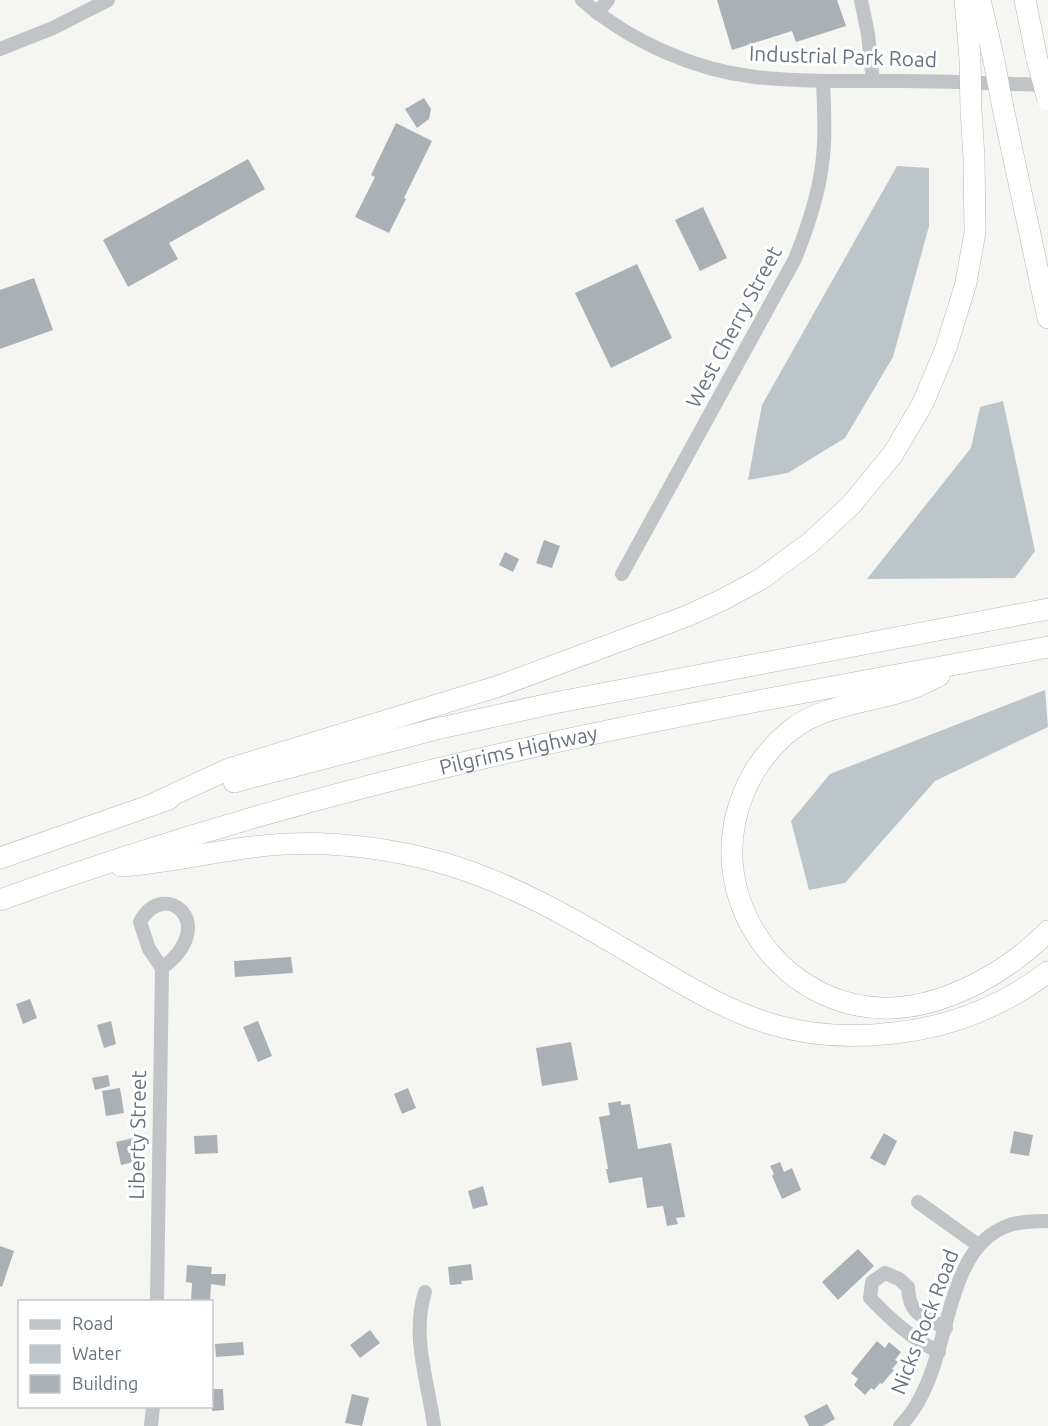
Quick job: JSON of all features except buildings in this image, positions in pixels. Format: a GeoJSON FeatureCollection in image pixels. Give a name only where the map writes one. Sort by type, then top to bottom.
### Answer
{"type":"FeatureCollection","features":[{"type":"Feature","properties":{"kind":"highway"},"geometry":{"type":"LineString","coordinates":[[157,802],[229,769],[499,686],[687,616],[761,579],[811,542],[851,505],[893,454],[923,403],[946,348],[966,283],[975,232],[975,157],[970,110],[970,58],[965,0]]}},
{"type":"Feature","properties":{"kind":"highway"},"geometry":{"type":"LineString","coordinates":[[980,0],[1048,318]]}},
{"type":"Feature","properties":{"kind":"highway"},"geometry":{"type":"LineString","coordinates":[[1026,0],[1042,55]]}},
{"type":"Feature","properties":{"kind":"highway"},"geometry":{"type":"LineString","coordinates":[[1031,0],[1048,100]]}},
{"type":"Feature","properties":{"kind":"highway","name":"Pilgrims Highway"},"geometry":{"type":"LineString","coordinates":[[0,858],[157,802],[402,738],[554,703],[1048,609]]}},
{"type":"Feature","properties":{"kind":"highway","name":"Pilgrims Highway"},"geometry":{"type":"LineString","coordinates":[[0,900],[88,868],[258,816],[449,766],[725,707],[1048,647]]}},
{"type":"Feature","properties":{"kind":"highway"},"geometry":{"type":"LineString","coordinates":[[967,663],[911,689],[808,719],[794,728],[771,749],[758,766],[741,799],[733,831],[733,867],[740,905],[764,946],[793,975],[830,997],[873,1007],[893,1008],[920,1003],[962,990],[1015,959],[1048,931]]}},
{"type":"Feature","properties":{"kind":"highway"},"geometry":{"type":"LineString","coordinates":[[88,868],[154,864],[218,851],[296,844],[342,845],[408,855],[484,876],[524,893],[716,1002],[772,1024],[822,1034],[880,1035],[915,1031],[948,1023],[1004,1000],[1048,972]]}},
{"type":"Feature","properties":{"kind":"street"},"geometry":{"type":"LineString","coordinates":[[0,49],[53,28],[108,0]]}},
{"type":"Feature","properties":{"kind":"street","name":"Industrial Park Road"},"geometry":{"type":"LineString","coordinates":[[582,0],[597,13],[632,35],[687,60],[754,77],[823,81],[1048,85]]}},
{"type":"Feature","properties":{"kind":"street"},"geometry":{"type":"LineString","coordinates":[[597,13],[608,0]]}},
{"type":"Feature","properties":{"kind":"street"},"geometry":{"type":"LineString","coordinates":[[861,0],[868,34],[873,81]]}},
{"type":"Feature","properties":{"kind":"street","name":"West Cherry Street"},"geometry":{"type":"LineString","coordinates":[[622,574],[795,259],[807,227],[822,164],[825,121],[823,81]]}},
{"type":"Feature","properties":{"kind":"street"},"geometry":{"type":"LineString","coordinates":[[160,903],[181,910],[188,922],[188,935],[184,946],[175,958],[162,968],[149,948],[140,922],[151,908],[160,903]]}},
{"type":"Feature","properties":{"kind":"street","name":"Liberty Street"},"geometry":{"type":"LineString","coordinates":[[158,1300],[162,968]]}},
{"type":"Feature","properties":{"kind":"street"},"geometry":{"type":"LineString","coordinates":[[918,1202],[978,1245]]}},
{"type":"Feature","properties":{"kind":"street","name":"Nicks Rock Road"},"geometry":{"type":"LineString","coordinates":[[907,1424],[930,1380],[956,1288],[978,1245],[1007,1226],[1023,1222],[1048,1221]]}},
{"type":"Feature","properties":{"kind":"street"},"geometry":{"type":"LineString","coordinates":[[939,1352],[916,1341],[870,1298],[872,1281],[885,1273],[899,1279],[908,1287],[908,1301],[916,1314],[946,1328]]}},
{"type":"Feature","properties":{"kind":"street"},"geometry":{"type":"LineString","coordinates":[[425,1292],[420,1309],[419,1337],[434,1426]]}},
{"type":"Feature","properties":{"kind":"street"},"geometry":{"type":"LineString","coordinates":[[902,1329],[916,1314]]}},
{"type":"Feature","properties":{"kind":"street"},"geometry":{"type":"LineString","coordinates":[[151,1426],[153,1408]]}},
{"type":"Feature","properties":{"kind":"water"},"geometry":{"type":"Polygon","coordinates":[[[897,166],[929,168],[929,226],[893,357],[845,438],[788,473],[748,480],[762,405],[897,166]]]}},
{"type":"Feature","properties":{"kind":"water"},"geometry":{"type":"Polygon","coordinates":[[[1003,401],[1035,551],[1015,578],[867,579],[971,448],[980,407],[1003,401]]]}},
{"type":"Feature","properties":{"kind":"water"},"geometry":{"type":"Polygon","coordinates":[[[1045,690],[1048,727],[935,781],[845,883],[809,890],[791,821],[830,774],[1045,690]]]}}]}
